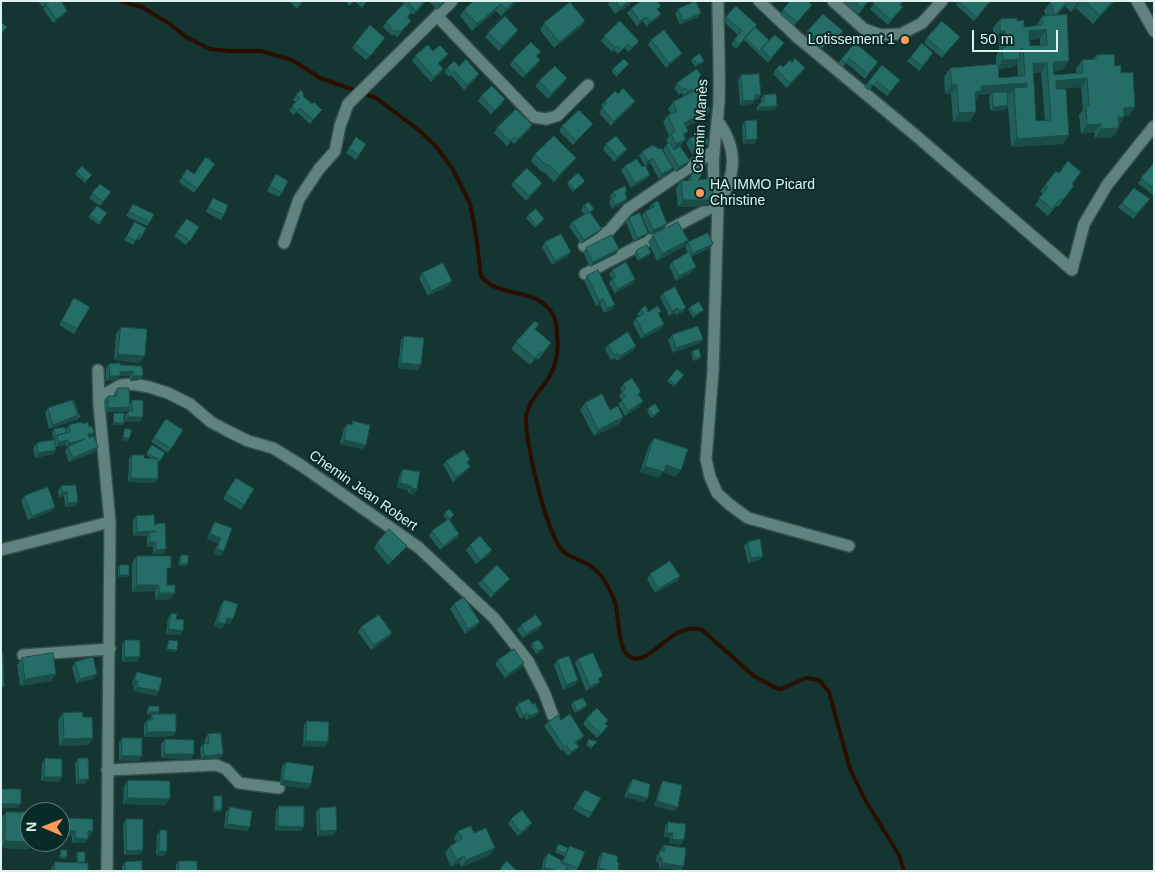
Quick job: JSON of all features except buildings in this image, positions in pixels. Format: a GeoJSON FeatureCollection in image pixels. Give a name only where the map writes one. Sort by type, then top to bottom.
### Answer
{"type":"FeatureCollection","features":[{"type":"Feature","properties":{"kind":"street"},"geometry":{"type":"LineString","coordinates":[[284,243],[299,199],[319,169],[335,151],[340,126],[348,104],[452,1]]}},
{"type":"Feature","properties":{"kind":"street","name":"Chemin Manès"},"geometry":{"type":"LineString","coordinates":[[718,1],[719,101],[712,152],[714,189],[718,204],[713,371],[706,459],[710,477],[717,493],[748,518],[849,546]]}},
{"type":"Feature","properties":{"kind":"street"},"geometry":{"type":"LineString","coordinates":[[758,1],[797,37],[1072,270],[1084,224],[1107,185],[1154,126]]}},
{"type":"Feature","properties":{"kind":"street"},"geometry":{"type":"LineString","coordinates":[[833,1],[864,29],[881,35],[901,34],[922,23],[942,1]]}},
{"type":"Feature","properties":{"kind":"street"},"geometry":{"type":"LineString","coordinates":[[1138,1],[1154,31]]}},
{"type":"Feature","properties":{"kind":"street"},"geometry":{"type":"LineString","coordinates":[[437,16],[534,117],[546,119],[557,116],[588,85]]}},
{"type":"Feature","properties":{"kind":"street"},"geometry":{"type":"LineString","coordinates":[[585,274],[718,204],[727,186],[733,161],[730,142],[726,132],[717,120]]}},
{"type":"Feature","properties":{"kind":"street"},"geometry":{"type":"LineString","coordinates":[[584,246],[609,231],[628,209],[712,152]]}},
{"type":"Feature","properties":{"kind":"street"},"geometry":{"type":"LineString","coordinates":[[98,370],[99,405],[110,522],[107,871]]}},
{"type":"Feature","properties":{"kind":"street","name":"Chemin Jean Robert"},"geometry":{"type":"LineString","coordinates":[[99,405],[108,392],[121,385],[133,384],[168,393],[190,404],[212,422],[226,430],[248,441],[273,448],[310,472],[418,546],[494,618],[528,661],[553,716]]}},
{"type":"Feature","properties":{"kind":"street"},"geometry":{"type":"LineString","coordinates":[[1,550],[110,522]]}},
{"type":"Feature","properties":{"kind":"street"},"geometry":{"type":"LineString","coordinates":[[23,655],[110,649]]}},
{"type":"Feature","properties":{"kind":"street"},"geometry":{"type":"LineString","coordinates":[[107,770],[216,765],[226,769],[242,785],[279,788]]}},
{"type":"Feature","properties":{"kind":"waterway"},"geometry":{"type":"LineString","coordinates":[[120,1],[142,7],[170,24],[186,37],[210,49],[261,51],[292,60],[320,78],[376,98],[435,145],[452,168],[470,203],[481,276],[498,288],[539,300],[547,307],[555,319],[558,346],[555,363],[548,379],[531,402],[526,418],[533,467],[544,509],[557,543],[566,554],[592,567],[604,579],[614,599],[623,648],[632,658],[640,658],[681,631],[691,629],[702,630],[754,676],[774,687],[781,689],[806,678],[819,680],[829,692],[850,769],[864,798],[899,855],[904,871]]}},
{"type":"Feature","properties":{"kind":"place","name":"Lotissement 1"},"geometry":{"type":"Point","coordinates":[905,40]}},
{"type":"Feature","properties":{"kind":"place","name":"HA IMMO Picard Christine"},"geometry":{"type":"Point","coordinates":[700,193]}}]}
